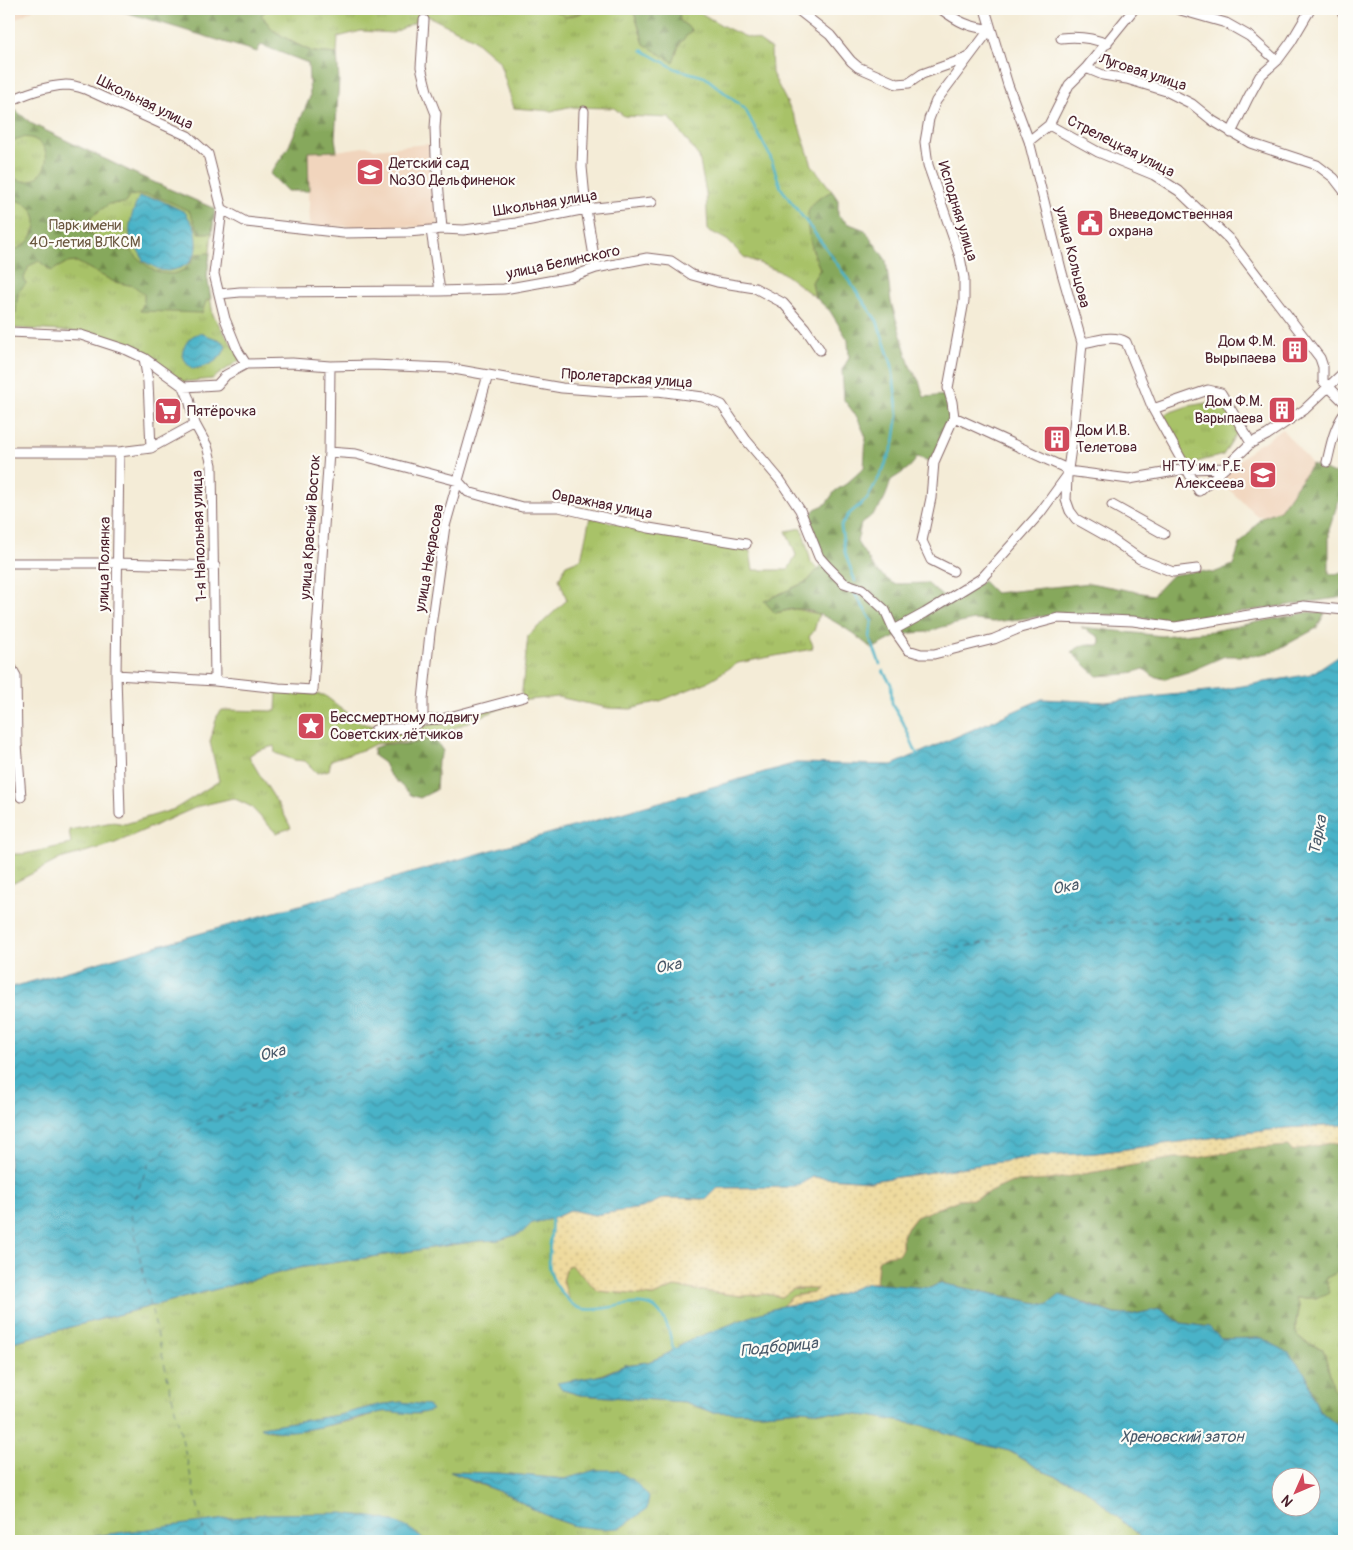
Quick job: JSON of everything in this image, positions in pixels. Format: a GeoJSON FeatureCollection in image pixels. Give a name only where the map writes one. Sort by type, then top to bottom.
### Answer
{"type":"FeatureCollection","features":[{"type":"Feature","properties":{"kind":"street"},"geometry":{"type":"LineString","coordinates":[[797,9],[830,35],[858,67],[896,84],[909,83],[922,74],[967,58]]}},
{"type":"Feature","properties":{"kind":"street"},"geometry":{"type":"LineString","coordinates":[[942,9],[961,23],[977,28],[990,29]]}},
{"type":"Feature","properties":{"kind":"street","name":"улица Кольцова"},"geometry":{"type":"LineString","coordinates":[[985,9],[1008,85],[1029,141],[1062,273],[1082,343],[1074,427],[1067,474],[1066,500],[1070,511],[1076,519],[1110,538],[1140,560],[1173,572],[1197,569]]}},
{"type":"Feature","properties":{"kind":"street"},"geometry":{"type":"LineString","coordinates":[[1029,141],[1049,125],[1069,85],[1107,44],[1134,9]]}},
{"type":"Feature","properties":{"kind":"street"},"geometry":{"type":"LineString","coordinates":[[1176,9],[1226,23],[1249,36],[1277,60]]}},
{"type":"Feature","properties":{"kind":"street"},"geometry":{"type":"LineString","coordinates":[[1231,133],[1260,76],[1277,60],[1291,42],[1310,10]]}},
{"type":"Feature","properties":{"kind":"street"},"geometry":{"type":"LineString","coordinates":[[424,20],[421,67],[427,92],[436,114],[436,156],[442,229]]}},
{"type":"Feature","properties":{"kind":"street","name":"Исподняя улица"},"geometry":{"type":"LineString","coordinates":[[954,417],[948,388],[964,301],[964,278],[960,257],[928,165],[925,142],[929,119],[936,101],[990,29]]}},
{"type":"Feature","properties":{"kind":"street"},"geometry":{"type":"LineString","coordinates":[[1061,38],[1076,36],[1095,38],[1107,44]]}},
{"type":"Feature","properties":{"kind":"street","name":"Луговая улица"},"geometry":{"type":"LineString","coordinates":[[1086,68],[1103,75],[1127,79],[1166,92],[1192,104],[1213,121],[1250,143],[1317,165],[1334,178],[1344,191]]}},
{"type":"Feature","properties":{"kind":"street","name":"Школьная улица"},"geometry":{"type":"LineString","coordinates":[[9,102],[18,97],[56,86],[68,85],[85,89],[188,136],[208,154],[222,209],[246,222],[343,233],[408,232],[442,229],[464,230],[516,223],[586,209],[652,202]]}},
{"type":"Feature","properties":{"kind":"street"},"geometry":{"type":"LineString","coordinates":[[584,111],[582,167],[586,209],[596,268]]}},
{"type":"Feature","properties":{"kind":"street","name":"Стрелецкая улица"},"geometry":{"type":"LineString","coordinates":[[1049,125],[1098,152],[1154,175],[1179,191],[1229,239],[1314,350],[1320,358],[1323,367],[1323,381],[1328,388]]}},
{"type":"Feature","properties":{"kind":"street"},"geometry":{"type":"LineString","coordinates":[[9,332],[81,336],[126,350],[144,358],[184,387],[217,385],[226,375],[246,364],[238,351],[225,319],[214,274],[222,209]]}},
{"type":"Feature","properties":{"kind":"street"},"geometry":{"type":"LineString","coordinates":[[431,230],[440,291]]}},
{"type":"Feature","properties":{"kind":"street","name":"улица Белинского"},"geometry":{"type":"LineString","coordinates":[[219,294],[240,292],[504,289],[571,277],[596,268],[647,258],[671,261],[692,275],[717,282],[755,288],[783,303],[805,328],[820,350]]}},
{"type":"Feature","properties":{"kind":"street"},"geometry":{"type":"LineString","coordinates":[[1082,343],[1110,338],[1126,342],[1153,409],[1199,491],[1251,443],[1284,425],[1304,410],[1344,372]]}},
{"type":"Feature","properties":{"kind":"street"},"geometry":{"type":"LineString","coordinates":[[144,358],[148,382],[151,448]]}},
{"type":"Feature","properties":{"kind":"street","name":"Пролетарская улица"},"geometry":{"type":"LineString","coordinates":[[246,364],[292,363],[330,366],[372,365],[448,368],[562,388],[616,392],[658,391],[703,398],[722,405],[746,440],[780,480],[800,510],[823,562],[844,583],[862,589],[885,610],[894,630],[908,650],[920,654],[934,654],[994,639],[1020,628],[1058,618],[1133,621],[1175,627],[1304,606],[1344,610]]}},
{"type":"Feature","properties":{"kind":"street","name":"улица Красный Восток"},"geometry":{"type":"LineString","coordinates":[[216,680],[313,690],[329,452],[330,366]]}},
{"type":"Feature","properties":{"kind":"street","name":"улица Некрасова"},"geometry":{"type":"LineString","coordinates":[[423,720],[423,700],[429,641],[445,526],[488,375]]}},
{"type":"Feature","properties":{"kind":"street","name":"1-я Напольная улица"},"geometry":{"type":"LineString","coordinates":[[184,387],[195,424],[207,446],[212,465],[216,680]]}},
{"type":"Feature","properties":{"kind":"street"},"geometry":{"type":"LineString","coordinates":[[1328,388],[1344,402]]}},
{"type":"Feature","properties":{"kind":"street"},"geometry":{"type":"LineString","coordinates":[[1153,409],[1208,390],[1221,393],[1251,443]]}},
{"type":"Feature","properties":{"kind":"street"},"geometry":{"type":"LineString","coordinates":[[1327,462],[1332,438],[1344,414]]}},
{"type":"Feature","properties":{"kind":"street"},"geometry":{"type":"LineString","coordinates":[[953,570],[931,560],[922,541],[931,498],[934,462],[954,417],[1063,466],[1067,474],[1129,479],[1186,469],[1225,468]]}},
{"type":"Feature","properties":{"kind":"street"},"geometry":{"type":"LineString","coordinates":[[9,452],[120,452],[151,448],[195,424]]}},
{"type":"Feature","properties":{"kind":"street","name":"улица Полянка"},"geometry":{"type":"LineString","coordinates":[[120,452],[116,675],[120,814]]}},
{"type":"Feature","properties":{"kind":"street","name":"Овражная улица"},"geometry":{"type":"LineString","coordinates":[[329,452],[356,454],[458,481],[468,492],[522,506],[559,507],[649,528],[746,544]]}},
{"type":"Feature","properties":{"kind":"street","name":"улица Кольцова"},"geometry":{"type":"LineString","coordinates":[[894,630],[982,578],[1040,513],[1067,474]]}},
{"type":"Feature","properties":{"kind":"street"},"geometry":{"type":"LineString","coordinates":[[1112,505],[1164,534]]}},
{"type":"Feature","properties":{"kind":"street"},"geometry":{"type":"LineString","coordinates":[[9,563],[118,563],[215,566]]}},
{"type":"Feature","properties":{"kind":"street"},"geometry":{"type":"LineString","coordinates":[[9,667],[12,667],[16,676],[17,744],[21,796]]}},
{"type":"Feature","properties":{"kind":"street"},"geometry":{"type":"LineString","coordinates":[[116,675],[216,680]]}},
{"type":"Feature","properties":{"kind":"street"},"geometry":{"type":"LineString","coordinates":[[374,730],[410,728],[423,720],[442,719],[524,697]]}},
{"type":"Feature","properties":{"kind":"street"},"geometry":{"type":"LineString","coordinates":[[9,765],[17,744]]}},
{"type":"Feature","properties":{"kind":"shaded area"},"geometry":{"type":"Polygon","coordinates":[[[9,9],[34,9],[9,23],[9,9]]]}},
{"type":"Feature","properties":{"kind":"shaded area","name":"Детский сад №30 Дельфиненок"},"geometry":{"type":"Polygon","coordinates":[[[428,144],[438,227],[310,226],[307,152],[337,151],[369,146],[374,149],[428,144]]]}},
{"type":"Feature","properties":{"kind":"shaded area","name":"НГТУ им. Р.Е. Алексеева"},"geometry":{"type":"Polygon","coordinates":[[[1282,429],[1312,464],[1280,510],[1262,517],[1256,515],[1217,478],[1261,442],[1282,429]]]}},
{"type":"Feature","properties":{"kind":"green space"},"geometry":{"type":"Polygon","coordinates":[[[115,9],[268,9],[261,15],[274,31],[313,52],[337,54],[339,80],[335,138],[337,151],[308,152],[309,191],[287,191],[270,174],[288,148],[310,97],[308,63],[261,45],[257,52],[115,9]]]}},
{"type":"Feature","properties":{"kind":"green space"},"geometry":{"type":"Polygon","coordinates":[[[268,9],[311,9],[318,13],[370,9],[553,9],[567,17],[581,13],[583,9],[633,9],[644,44],[680,43],[692,30],[679,20],[680,9],[694,9],[723,26],[758,40],[771,49],[772,73],[799,126],[812,165],[832,191],[817,200],[812,249],[820,269],[812,282],[815,297],[783,273],[744,257],[727,240],[708,230],[706,193],[699,157],[670,118],[624,116],[614,108],[568,107],[551,111],[514,108],[499,61],[472,38],[428,16],[393,33],[361,31],[338,37],[337,54],[313,52],[274,31],[261,15],[268,9]]]}},
{"type":"Feature","properties":{"kind":"green space"},"geometry":{"type":"Polygon","coordinates":[[[311,9],[370,9],[348,15],[333,15],[311,9]]]}},
{"type":"Feature","properties":{"kind":"green space"},"geometry":{"type":"Polygon","coordinates":[[[553,9],[583,9],[581,12],[566,17],[553,9]]]}},
{"type":"Feature","properties":{"kind":"green space"},"geometry":{"type":"Polygon","coordinates":[[[633,9],[680,9],[679,20],[692,30],[680,43],[673,62],[644,44],[633,9]]]}},
{"type":"Feature","properties":{"kind":"green space","name":"Парк имени 40-летия ВЛКСМ"},"geometry":{"type":"Polygon","coordinates":[[[14,109],[32,124],[144,178],[215,209],[207,276],[213,315],[241,359],[212,379],[184,382],[127,344],[102,336],[81,332],[9,328],[9,112],[14,109]]]}},
{"type":"Feature","properties":{"kind":"green space"},"geometry":{"type":"Polygon","coordinates":[[[14,109],[32,124],[144,178],[215,209],[212,233],[199,233],[189,211],[153,196],[130,196],[125,203],[109,204],[91,217],[88,229],[95,239],[131,250],[149,267],[164,273],[180,272],[188,266],[196,254],[210,253],[207,276],[211,298],[206,301],[202,313],[140,311],[144,302],[144,294],[134,286],[114,282],[77,262],[66,263],[51,271],[39,261],[29,266],[24,278],[26,284],[18,292],[16,313],[9,313],[9,250],[19,248],[27,243],[33,235],[36,226],[35,217],[31,209],[22,202],[9,199],[9,174],[20,180],[29,181],[37,177],[43,170],[46,161],[46,152],[41,144],[31,138],[19,138],[9,144],[9,112],[14,109]]]}},
{"type":"Feature","properties":{"kind":"green space"},"geometry":{"type":"Polygon","coordinates":[[[832,191],[838,200],[838,215],[847,223],[865,230],[886,260],[891,302],[910,366],[919,381],[924,397],[948,395],[952,417],[932,462],[917,457],[909,468],[891,480],[881,505],[861,524],[857,542],[876,571],[894,584],[927,583],[949,602],[983,581],[995,593],[1090,583],[1153,595],[1172,575],[1200,571],[1213,573],[1233,565],[1240,544],[1262,517],[1280,510],[1312,464],[1334,474],[1344,465],[1344,495],[1337,505],[1329,530],[1329,574],[1344,573],[1344,597],[1173,622],[1112,615],[1063,614],[993,622],[974,620],[928,632],[911,633],[895,637],[872,649],[846,629],[826,617],[805,610],[795,609],[775,613],[764,601],[808,581],[823,563],[818,541],[809,517],[815,509],[826,504],[835,491],[864,468],[866,437],[857,417],[844,400],[842,370],[849,358],[848,340],[830,311],[815,297],[812,282],[820,269],[808,230],[808,214],[814,203],[832,191]]]}},
{"type":"Feature","properties":{"kind":"green space"},"geometry":{"type":"Polygon","coordinates":[[[1211,402],[1223,404],[1240,428],[1223,455],[1186,465],[1166,430],[1165,414],[1188,406],[1211,402]]]}},
{"type":"Feature","properties":{"kind":"green space"},"geometry":{"type":"Polygon","coordinates":[[[590,517],[666,536],[750,551],[753,570],[788,570],[796,555],[786,531],[802,528],[811,562],[818,570],[808,581],[769,599],[775,613],[795,609],[819,614],[814,631],[809,637],[813,645],[812,649],[738,663],[705,683],[660,701],[631,709],[608,708],[558,697],[518,701],[426,740],[375,744],[331,760],[329,770],[317,773],[305,761],[294,760],[275,753],[274,746],[256,751],[249,756],[291,828],[276,833],[250,806],[233,798],[199,806],[113,844],[60,859],[14,883],[9,883],[9,854],[24,854],[71,844],[69,830],[113,822],[125,824],[175,809],[219,781],[210,742],[217,716],[222,710],[276,711],[277,691],[324,695],[361,723],[375,726],[375,735],[409,732],[424,726],[521,699],[528,636],[567,600],[559,579],[566,565],[581,559],[590,517]]]}},
{"type":"Feature","properties":{"kind":"green space"},"geometry":{"type":"Polygon","coordinates":[[[1309,612],[1325,613],[1317,628],[1273,652],[1250,656],[1225,656],[1188,672],[1164,679],[1153,676],[1144,669],[1127,674],[1097,676],[1071,652],[1083,645],[1100,645],[1101,643],[1099,637],[1081,627],[1162,636],[1212,631],[1309,612]]]}},
{"type":"Feature","properties":{"kind":"green space"},"geometry":{"type":"Polygon","coordinates":[[[434,738],[443,751],[438,761],[436,790],[420,798],[411,795],[389,774],[384,763],[374,756],[373,748],[386,744],[409,744],[434,738]]]}},
{"type":"Feature","properties":{"kind":"green space"},"geometry":{"type":"Polygon","coordinates":[[[1330,1143],[1344,1145],[1344,1269],[1326,1278],[1329,1292],[1316,1298],[1295,1298],[1299,1306],[1296,1331],[1298,1336],[1306,1343],[1323,1349],[1334,1390],[1344,1402],[1344,1431],[1319,1410],[1307,1376],[1262,1338],[1220,1339],[1209,1327],[1181,1323],[1160,1309],[1130,1315],[1114,1314],[1086,1303],[1047,1305],[940,1283],[930,1288],[876,1283],[878,1261],[884,1256],[902,1248],[902,1236],[916,1217],[958,1200],[974,1199],[1012,1182],[1049,1180],[1174,1158],[1197,1158],[1244,1149],[1288,1146],[1292,1151],[1330,1143]]]}},
{"type":"Feature","properties":{"kind":"green space"},"geometry":{"type":"Polygon","coordinates":[[[552,1219],[549,1260],[569,1302],[563,1281],[567,1266],[571,1265],[599,1291],[653,1296],[674,1287],[741,1296],[768,1294],[782,1297],[793,1289],[818,1289],[813,1293],[793,1296],[782,1306],[690,1340],[663,1356],[648,1362],[625,1365],[563,1390],[580,1395],[685,1402],[711,1412],[763,1413],[801,1410],[869,1416],[921,1425],[1009,1451],[1045,1472],[1083,1487],[1145,1541],[425,1541],[417,1533],[109,1534],[66,1541],[9,1541],[9,1343],[298,1268],[478,1241],[499,1240],[522,1233],[532,1223],[552,1219]],[[401,1402],[378,1405],[339,1415],[261,1427],[269,1431],[308,1429],[351,1421],[384,1411],[419,1414],[431,1409],[427,1405],[401,1402]],[[451,1472],[511,1496],[552,1518],[575,1526],[565,1479],[498,1473],[451,1472]]]}},
{"type":"Feature","properties":{"kind":"green space"},"geometry":{"type":"Polygon","coordinates":[[[1344,1269],[1344,1402],[1334,1390],[1323,1349],[1306,1343],[1298,1336],[1296,1325],[1299,1306],[1295,1298],[1316,1298],[1326,1278],[1344,1269]]]}},
{"type":"Feature","properties":{"kind":"sand"},"geometry":{"type":"Polygon","coordinates":[[[1344,1125],[1344,1145],[1330,1143],[1292,1151],[1288,1146],[1244,1149],[1197,1158],[1174,1158],[1049,1180],[1012,1182],[974,1199],[958,1200],[916,1217],[902,1235],[902,1248],[899,1254],[884,1256],[878,1261],[876,1283],[868,1283],[821,1301],[782,1306],[793,1296],[813,1293],[817,1289],[793,1289],[782,1297],[768,1294],[741,1296],[674,1287],[653,1296],[598,1291],[571,1265],[567,1266],[563,1281],[570,1303],[559,1290],[551,1274],[549,1255],[552,1219],[571,1210],[594,1215],[642,1208],[664,1198],[707,1199],[717,1188],[795,1187],[813,1177],[871,1181],[1040,1156],[1096,1153],[1285,1128],[1344,1125]]]}},
{"type":"Feature","properties":{"kind":"water"},"geometry":{"type":"Polygon","coordinates":[[[139,197],[158,199],[185,212],[195,228],[197,239],[197,249],[190,262],[181,268],[168,271],[160,270],[143,261],[133,244],[130,233],[134,208],[139,197]]]}},
{"type":"Feature","properties":{"kind":"water"},"geometry":{"type":"Polygon","coordinates":[[[200,333],[220,340],[226,345],[222,355],[214,362],[193,369],[182,356],[187,342],[192,336],[200,333]]]}},
{"type":"Feature","properties":{"kind":"water"},"geometry":{"type":"Polygon","coordinates":[[[1344,652],[1344,1125],[1285,1128],[1096,1153],[1040,1156],[871,1181],[813,1177],[795,1187],[718,1188],[707,1199],[664,1198],[642,1208],[594,1215],[571,1210],[552,1219],[532,1223],[522,1233],[499,1240],[478,1241],[298,1268],[9,1343],[9,988],[796,763],[892,765],[1042,699],[1105,702],[1225,689],[1311,674],[1344,652]]]}},
{"type":"Feature","properties":{"kind":"water","name":"Хреновский затон"},"geometry":{"type":"Polygon","coordinates":[[[868,1283],[930,1288],[940,1283],[1047,1305],[1060,1295],[1114,1314],[1130,1315],[1160,1309],[1181,1323],[1209,1327],[1221,1339],[1262,1338],[1289,1353],[1307,1376],[1319,1410],[1344,1431],[1344,1541],[1145,1541],[1083,1487],[1045,1472],[1009,1451],[921,1425],[869,1416],[801,1410],[763,1413],[711,1412],[685,1402],[580,1395],[563,1390],[557,1383],[603,1375],[625,1365],[648,1362],[663,1356],[690,1340],[782,1306],[821,1301],[868,1283]]]}},
{"type":"Feature","properties":{"kind":"water"},"geometry":{"type":"Polygon","coordinates":[[[401,1402],[428,1405],[432,1410],[415,1414],[382,1412],[303,1430],[272,1431],[260,1427],[339,1415],[378,1405],[401,1402]]]}},
{"type":"Feature","properties":{"kind":"water"},"geometry":{"type":"Polygon","coordinates":[[[595,1470],[616,1470],[634,1481],[649,1496],[647,1509],[620,1528],[602,1529],[575,1526],[552,1518],[511,1496],[450,1472],[498,1473],[565,1479],[595,1470]]]}},
{"type":"Feature","properties":{"kind":"water"},"geometry":{"type":"Polygon","coordinates":[[[342,1513],[397,1523],[407,1527],[425,1541],[66,1541],[264,1514],[342,1513]]]}},
{"type":"Feature","properties":{"kind":"waterway"},"geometry":{"type":"LineString","coordinates":[[642,50],[676,69],[705,77],[745,109],[770,156],[781,188],[877,321],[892,365],[898,415],[894,443],[883,470],[867,499],[849,514],[841,526],[845,553],[855,581]]}},
{"type":"Feature","properties":{"kind":"waterway"},"geometry":{"type":"LineString","coordinates":[[855,594],[872,621],[870,638],[880,664]]}},
{"type":"Feature","properties":{"kind":"waterway"},"geometry":{"type":"LineString","coordinates":[[883,671],[891,684],[892,703],[903,722],[917,754],[916,757]]}},
{"type":"Feature","properties":{"kind":"waterway","name":"Подборица"},"geometry":{"type":"LineString","coordinates":[[551,1217],[549,1267],[554,1281],[567,1300],[576,1307],[588,1309],[631,1304],[650,1306],[657,1310],[664,1320],[669,1330],[674,1352]]}},
{"type":"Feature","properties":{"kind":"ferry route"},"geometry":{"type":"LineString","coordinates":[[206,1541],[144,1277],[130,1209],[149,1163],[195,1125],[377,1064],[1083,923],[1344,920]]}},
{"type":"Feature","properties":{"kind":"place","name":"Детский сад №30 Дельфиненок"},"geometry":{"type":"Point","coordinates":[370,172]}},
{"type":"Feature","properties":{"kind":"place","name":"Вневедомственная охрана"},"geometry":{"type":"Point","coordinates":[1090,223]}},
{"type":"Feature","properties":{"kind":"place","name":"Дом Ф.М. Вырыпаева"},"geometry":{"type":"Point","coordinates":[1295,350]}},
{"type":"Feature","properties":{"kind":"place","name":"Дом Ф.М. Варыпаева"},"geometry":{"type":"Point","coordinates":[1282,410]}},
{"type":"Feature","properties":{"kind":"place","name":"Пятёрочка"},"geometry":{"type":"Point","coordinates":[168,411]}},
{"type":"Feature","properties":{"kind":"place","name":"Дом И.В. Телетова"},"geometry":{"type":"Point","coordinates":[1057,439]}},
{"type":"Feature","properties":{"kind":"place","name":"НГТУ им. Р.Е. Алексеева"},"geometry":{"type":"Point","coordinates":[1263,475]}},
{"type":"Feature","properties":{"kind":"place","name":"Бессмертному подвигу Советских лётчиков"},"geometry":{"type":"Point","coordinates":[311,726]}},
{"type":"Feature","properties":{"kind":"water label","name":"Тарка"},"geometry":{"type":"Point","coordinates":[1317,835]}},
{"type":"Feature","properties":{"kind":"water label","name":"Ока"},"geometry":{"type":"Point","coordinates":[1065,886]}},
{"type":"Feature","properties":{"kind":"water label","name":"Ока"},"geometry":{"type":"Point","coordinates":[668,965]}},
{"type":"Feature","properties":{"kind":"water label","name":"Ока"},"geometry":{"type":"Point","coordinates":[272,1052]}}]}
